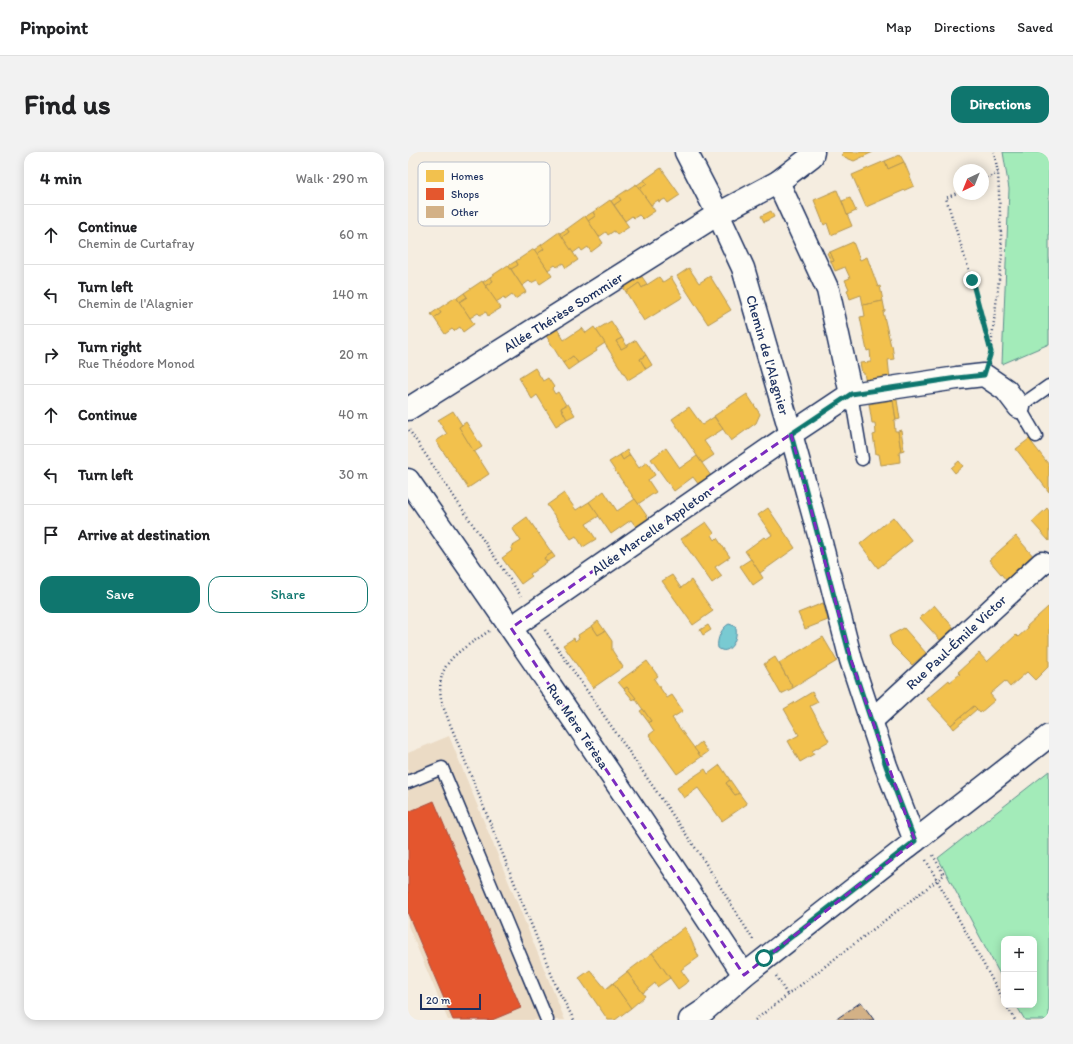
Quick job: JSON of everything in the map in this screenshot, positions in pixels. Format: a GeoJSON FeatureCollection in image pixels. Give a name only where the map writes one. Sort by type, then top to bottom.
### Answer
{"type":"FeatureCollection","features":[{"type":"Feature","properties":{"kind":"street","name":"Chemin de l'Alagnier"},"geometry":{"type":"LineString","coordinates":[[686,152],[718,214],[743,268],[791,434],[851,660],[886,766],[925,845]]}},
{"type":"Feature","properties":{"kind":"street","name":"Allée Thérèse Sommier"},"geometry":{"type":"LineString","coordinates":[[408,409],[718,214],[778,182],[812,156],[813,152]]}},
{"type":"Feature","properties":{"kind":"street"},"geometry":{"type":"LineString","coordinates":[[778,182],[828,290],[851,394],[984,375],[1006,390],[1019,407]]}},
{"type":"Feature","properties":{"kind":"street","name":"Allée Marcelle Appleton"},"geometry":{"type":"LineString","coordinates":[[508,624],[533,613],[851,394]]}},
{"type":"Feature","properties":{"kind":"street","name":"Rue Mère Térèsa"},"geometry":{"type":"LineString","coordinates":[[408,480],[508,624],[677,873],[744,975]]}},
{"type":"Feature","properties":{"kind":"street","name":"Rue Paul-Émile Victor"},"geometry":{"type":"LineString","coordinates":[[871,721],[1042,563]]}},
{"type":"Feature","properties":{"kind":"street"},"geometry":{"type":"LineString","coordinates":[[690,1020],[705,1010],[764,958],[925,845],[1049,736]]}},
{"type":"Feature","properties":{"kind":"lane"},"geometry":{"type":"LineString","coordinates":[[1036,436],[1019,407],[1049,386]]}},
{"type":"Feature","properties":{"kind":"lane"},"geometry":{"type":"LineString","coordinates":[[851,394],[862,459]]}},
{"type":"Feature","properties":{"kind":"lane"},"geometry":{"type":"LineString","coordinates":[[408,782],[442,768],[547,1020]]}},
{"type":"Feature","properties":{"kind":"path"},"geometry":{"type":"LineString","coordinates":[[984,375],[991,352],[1002,254],[998,173],[994,152]]}},
{"type":"Feature","properties":{"kind":"path"},"geometry":{"type":"LineString","coordinates":[[989,177],[998,173]]}},
{"type":"Feature","properties":{"kind":"path"},"geometry":{"type":"LineString","coordinates":[[953,195],[946,198],[972,280],[991,352]]}},
{"type":"Feature","properties":{"kind":"path"},"geometry":{"type":"LineString","coordinates":[[408,428],[533,613],[703,859],[788,996]]}},
{"type":"Feature","properties":{"kind":"path"},"geometry":{"type":"LineString","coordinates":[[508,624],[455,655],[442,671],[439,690],[442,704],[557,988],[574,1020]]}},
{"type":"Feature","properties":{"kind":"path"},"geometry":{"type":"LineString","coordinates":[[925,845],[937,880],[1001,996]]}},
{"type":"Feature","properties":{"kind":"path"},"geometry":{"type":"LineString","coordinates":[[755,1020],[944,875],[933,855],[925,845]]}},
{"type":"Feature","properties":{"kind":"path"},"geometry":{"type":"LineString","coordinates":[[1008,1008],[1015,1020]]}},
{"type":"Feature","properties":{"kind":"highlighted area"},"geometry":{"type":"Polygon","coordinates":[[[791,434],[851,660],[915,841],[744,975],[511,628],[791,434]]]}},
{"type":"Feature","properties":{"kind":"shaded area"},"geometry":{"type":"Polygon","coordinates":[[[449,736],[565,1020],[448,1020],[408,926],[408,753],[449,736]]]}},
{"type":"Feature","properties":{"kind":"green space"},"geometry":{"type":"Polygon","coordinates":[[[1003,152],[1049,152],[1049,344],[1002,364],[1009,189],[1003,152]]]}},
{"type":"Feature","properties":{"kind":"green space"},"geometry":{"type":"Polygon","coordinates":[[[1049,771],[1049,1020],[1025,1020],[1018,1008],[1037,1008],[1037,936],[1001,936],[1001,976],[938,858],[1049,771]]]}},
{"type":"Feature","properties":{"kind":"water"},"geometry":{"type":"Polygon","coordinates":[[[729,624],[735,626],[735,640],[730,648],[722,650],[718,648],[719,638],[724,628],[729,624]]]}},
{"type":"Feature","properties":{"kind":"building: Homes"},"geometry":{"type":"Polygon","coordinates":[[[843,152],[873,152],[854,161],[842,156],[843,152]]]}},
{"type":"Feature","properties":{"kind":"building: Homes"},"geometry":{"type":"Polygon","coordinates":[[[900,155],[904,162],[888,169],[885,161],[900,155]]]}},
{"type":"Feature","properties":{"kind":"building: Homes"},"geometry":{"type":"Polygon","coordinates":[[[885,161],[888,169],[904,162],[914,186],[866,207],[852,175],[885,161]]]}},
{"type":"Feature","properties":{"kind":"building: Homes"},"geometry":{"type":"Polygon","coordinates":[[[661,168],[680,195],[668,203],[665,199],[659,202],[658,200],[651,205],[639,189],[647,184],[644,180],[661,168]]]}},
{"type":"Feature","properties":{"kind":"building: Homes"},"geometry":{"type":"Polygon","coordinates":[[[644,180],[647,184],[639,189],[637,185],[644,180]]]}},
{"type":"Feature","properties":{"kind":"building: Homes"},"geometry":{"type":"Polygon","coordinates":[[[636,184],[655,211],[643,219],[639,215],[634,218],[632,216],[625,221],[614,205],[621,200],[618,196],[636,184]]]}},
{"type":"Feature","properties":{"kind":"building: Homes"},"geometry":{"type":"Polygon","coordinates":[[[837,190],[852,226],[831,235],[827,223],[824,225],[814,200],[837,190]]]}},
{"type":"Feature","properties":{"kind":"building: Homes"},"geometry":{"type":"Polygon","coordinates":[[[618,196],[621,200],[614,205],[611,201],[618,196]]]}},
{"type":"Feature","properties":{"kind":"building: Homes"},"geometry":{"type":"Polygon","coordinates":[[[850,198],[856,211],[847,215],[842,201],[850,198]]]}},
{"type":"Feature","properties":{"kind":"building: Homes"},"geometry":{"type":"Polygon","coordinates":[[[610,200],[629,227],[617,235],[614,231],[608,235],[606,232],[599,237],[588,221],[595,216],[593,212],[610,200]]]}},
{"type":"Feature","properties":{"kind":"building: Homes"},"geometry":{"type":"Polygon","coordinates":[[[771,211],[774,217],[764,222],[761,216],[771,211]]]}},
{"type":"Feature","properties":{"kind":"building: Homes"},"geometry":{"type":"Polygon","coordinates":[[[593,212],[595,216],[588,221],[585,217],[593,212]]]}},
{"type":"Feature","properties":{"kind":"building: Homes"},"geometry":{"type":"Polygon","coordinates":[[[585,216],[603,243],[591,252],[588,247],[582,251],[580,248],[573,253],[562,237],[569,232],[567,229],[585,216]]]}},
{"type":"Feature","properties":{"kind":"building: Homes"},"geometry":{"type":"Polygon","coordinates":[[[567,229],[569,232],[562,237],[560,233],[567,229]]]}},
{"type":"Feature","properties":{"kind":"building: Homes"},"geometry":{"type":"Polygon","coordinates":[[[559,232],[578,260],[566,268],[563,263],[557,267],[555,265],[548,270],[537,254],[544,249],[541,245],[559,232]]]}},
{"type":"Feature","properties":{"kind":"building: Homes"},"geometry":{"type":"Polygon","coordinates":[[[853,242],[860,260],[867,257],[878,287],[880,286],[883,301],[863,305],[861,295],[850,299],[847,290],[849,289],[845,280],[850,278],[845,267],[835,271],[831,262],[834,261],[830,252],[853,242]]]}},
{"type":"Feature","properties":{"kind":"building: Homes"},"geometry":{"type":"Polygon","coordinates":[[[541,245],[544,249],[537,254],[534,250],[541,245]]]}},
{"type":"Feature","properties":{"kind":"building: Homes"},"geometry":{"type":"Polygon","coordinates":[[[534,249],[552,276],[540,284],[537,280],[531,283],[529,281],[522,286],[511,269],[518,265],[516,261],[534,249]]]}},
{"type":"Feature","properties":{"kind":"building: Homes"},"geometry":{"type":"Polygon","coordinates":[[[830,252],[834,261],[831,262],[827,253],[830,252]]]}},
{"type":"Feature","properties":{"kind":"building: Homes"},"geometry":{"type":"Polygon","coordinates":[[[516,261],[518,265],[511,269],[508,266],[516,261]]]}},
{"type":"Feature","properties":{"kind":"building: Homes"},"geometry":{"type":"Polygon","coordinates":[[[508,265],[526,292],[515,299],[512,295],[505,300],[504,297],[496,302],[485,286],[493,281],[490,277],[508,265]]]}},
{"type":"Feature","properties":{"kind":"building: Homes"},"geometry":{"type":"Polygon","coordinates":[[[689,268],[699,283],[710,276],[731,310],[708,324],[677,276],[689,268]]]}},
{"type":"Feature","properties":{"kind":"building: Homes"},"geometry":{"type":"Polygon","coordinates":[[[640,274],[647,284],[642,288],[639,283],[626,292],[622,285],[640,274]]]}},
{"type":"Feature","properties":{"kind":"building: Homes"},"geometry":{"type":"Polygon","coordinates":[[[490,277],[493,281],[485,286],[483,282],[490,277]]]}},
{"type":"Feature","properties":{"kind":"building: Homes"},"geometry":{"type":"Polygon","coordinates":[[[659,277],[663,282],[671,277],[683,297],[644,321],[626,292],[639,283],[642,288],[659,277]]]}},
{"type":"Feature","properties":{"kind":"building: Homes"},"geometry":{"type":"Polygon","coordinates":[[[482,281],[501,308],[488,316],[486,312],[480,315],[478,313],[470,318],[459,302],[467,297],[464,293],[482,281]]]}},
{"type":"Feature","properties":{"kind":"building: Homes"},"geometry":{"type":"Polygon","coordinates":[[[464,293],[467,297],[459,302],[457,298],[464,293]]]}},
{"type":"Feature","properties":{"kind":"building: Homes"},"geometry":{"type":"Polygon","coordinates":[[[456,297],[474,324],[463,332],[460,327],[454,331],[452,329],[445,334],[434,318],[441,313],[438,309],[456,297]]]}},
{"type":"Feature","properties":{"kind":"building: Homes"},"geometry":{"type":"Polygon","coordinates":[[[883,301],[885,311],[883,312],[891,346],[892,345],[894,359],[888,360],[890,379],[866,383],[860,363],[871,362],[870,350],[867,351],[860,317],[865,316],[863,305],[883,301]]]}},
{"type":"Feature","properties":{"kind":"building: Homes"},"geometry":{"type":"Polygon","coordinates":[[[438,309],[441,313],[434,318],[431,314],[438,309]]]}},
{"type":"Feature","properties":{"kind":"building: Homes"},"geometry":{"type":"Polygon","coordinates":[[[611,321],[622,338],[616,341],[621,349],[636,340],[646,355],[640,359],[646,369],[628,380],[596,330],[611,321]]]}},
{"type":"Feature","properties":{"kind":"building: Homes"},"geometry":{"type":"Polygon","coordinates":[[[556,327],[564,340],[582,328],[586,333],[594,327],[605,343],[596,349],[597,351],[578,363],[573,356],[563,363],[545,334],[556,327]]]}},
{"type":"Feature","properties":{"kind":"building: Homes"},"geometry":{"type":"Polygon","coordinates":[[[622,338],[627,346],[621,349],[616,341],[622,338]]]}},
{"type":"Feature","properties":{"kind":"building: Homes"},"geometry":{"type":"Polygon","coordinates":[[[646,355],[652,365],[646,369],[640,359],[646,355]]]}},
{"type":"Feature","properties":{"kind":"building: Homes"},"geometry":{"type":"Polygon","coordinates":[[[573,356],[578,363],[568,370],[563,363],[573,356]]]}},
{"type":"Feature","properties":{"kind":"building: Homes"},"geometry":{"type":"Polygon","coordinates":[[[535,368],[543,381],[548,378],[554,387],[552,389],[555,394],[558,392],[566,405],[561,408],[567,419],[556,426],[537,395],[532,399],[519,378],[535,368]]]}},
{"type":"Feature","properties":{"kind":"building: Homes"},"geometry":{"type":"Polygon","coordinates":[[[747,394],[760,414],[756,423],[731,441],[714,416],[747,394]]]}},
{"type":"Feature","properties":{"kind":"building: Homes"},"geometry":{"type":"Polygon","coordinates":[[[893,400],[896,420],[894,420],[895,431],[898,431],[901,451],[899,451],[900,462],[881,465],[879,454],[876,454],[873,435],[876,434],[875,423],[872,423],[869,404],[893,400]]]}},
{"type":"Feature","properties":{"kind":"building: Homes"},"geometry":{"type":"Polygon","coordinates":[[[893,400],[897,400],[900,419],[896,420],[893,400]]]}},
{"type":"Feature","properties":{"kind":"building: Homes"},"geometry":{"type":"Polygon","coordinates":[[[568,404],[575,415],[567,419],[561,408],[568,404]]]}},
{"type":"Feature","properties":{"kind":"building: Homes"},"geometry":{"type":"Polygon","coordinates":[[[689,407],[702,425],[714,417],[723,429],[704,441],[714,455],[702,463],[672,419],[689,407]]]}},
{"type":"Feature","properties":{"kind":"building: Homes"},"geometry":{"type":"Polygon","coordinates":[[[453,411],[462,425],[459,427],[489,474],[468,488],[436,441],[447,434],[438,420],[453,411]]]}},
{"type":"Feature","properties":{"kind":"building: Homes"},"geometry":{"type":"Polygon","coordinates":[[[466,422],[482,447],[474,452],[459,427],[466,422]]]}},
{"type":"Feature","properties":{"kind":"building: Homes"},"geometry":{"type":"Polygon","coordinates":[[[901,430],[904,450],[901,451],[898,431],[901,430]]]}},
{"type":"Feature","properties":{"kind":"building: Homes"},"geometry":{"type":"Polygon","coordinates":[[[1029,439],[1049,465],[1049,492],[1016,449],[1029,439]]]}},
{"type":"Feature","properties":{"kind":"building: Homes"},"geometry":{"type":"Polygon","coordinates":[[[666,448],[680,468],[697,456],[711,476],[699,485],[693,477],[674,491],[651,459],[666,448]]]}},
{"type":"Feature","properties":{"kind":"building: Homes"},"geometry":{"type":"Polygon","coordinates":[[[627,450],[630,455],[623,460],[620,455],[627,450]]]}},
{"type":"Feature","properties":{"kind":"building: Homes"},"geometry":{"type":"Polygon","coordinates":[[[620,455],[623,460],[630,455],[639,468],[647,462],[655,475],[648,480],[656,492],[638,504],[609,462],[620,455]]]}},
{"type":"Feature","properties":{"kind":"building: Homes"},"geometry":{"type":"Polygon","coordinates":[[[959,461],[963,466],[955,473],[951,468],[959,461]]]}},
{"type":"Feature","properties":{"kind":"building: Homes"},"geometry":{"type":"Polygon","coordinates":[[[604,491],[617,511],[635,499],[649,519],[637,528],[631,520],[611,534],[589,502],[604,491]]]}},
{"type":"Feature","properties":{"kind":"building: Homes"},"geometry":{"type":"Polygon","coordinates":[[[564,493],[576,510],[589,502],[599,516],[586,524],[596,539],[583,547],[576,536],[571,539],[547,505],[564,493]]]}},
{"type":"Feature","properties":{"kind":"building: Homes"},"geometry":{"type":"Polygon","coordinates":[[[768,508],[795,548],[760,573],[745,551],[764,537],[766,539],[772,535],[758,515],[768,508]]]}},
{"type":"Feature","properties":{"kind":"building: Homes"},"geometry":{"type":"Polygon","coordinates":[[[1047,508],[1049,511],[1049,541],[1032,522],[1047,508]]]}},
{"type":"Feature","properties":{"kind":"building: Homes"},"geometry":{"type":"Polygon","coordinates":[[[527,517],[552,553],[544,558],[547,562],[530,574],[532,576],[521,584],[502,558],[513,550],[511,547],[521,541],[512,528],[527,517]]]}},
{"type":"Feature","properties":{"kind":"building: Homes"},"geometry":{"type":"Polygon","coordinates":[[[893,517],[912,541],[878,568],[860,544],[893,517]]]}},
{"type":"Feature","properties":{"kind":"building: Homes"},"geometry":{"type":"Polygon","coordinates":[[[706,522],[714,533],[712,535],[715,540],[717,538],[730,557],[715,567],[722,576],[712,583],[681,539],[706,522]]]}},
{"type":"Feature","properties":{"kind":"building: Homes"},"geometry":{"type":"Polygon","coordinates":[[[1016,536],[1034,557],[1007,581],[989,560],[1016,536]]]}},
{"type":"Feature","properties":{"kind":"building: Homes"},"geometry":{"type":"Polygon","coordinates":[[[552,553],[555,557],[547,562],[544,558],[552,553]]]}},
{"type":"Feature","properties":{"kind":"building: Homes"},"geometry":{"type":"Polygon","coordinates":[[[751,559],[763,578],[753,585],[740,566],[751,559]]]}},
{"type":"Feature","properties":{"kind":"building: Homes"},"geometry":{"type":"Polygon","coordinates":[[[672,575],[681,588],[691,580],[713,611],[693,625],[662,581],[672,575]]]}},
{"type":"Feature","properties":{"kind":"building: Homes"},"geometry":{"type":"Polygon","coordinates":[[[823,603],[828,620],[805,629],[798,613],[823,603]]]}},
{"type":"Feature","properties":{"kind":"building: Homes"},"geometry":{"type":"Polygon","coordinates":[[[934,605],[954,628],[940,640],[920,618],[934,605]]]}},
{"type":"Feature","properties":{"kind":"building: Homes"},"geometry":{"type":"Polygon","coordinates":[[[1048,607],[1049,666],[1035,680],[1027,672],[1010,687],[1005,681],[990,694],[995,700],[980,713],[974,706],[951,725],[927,699],[949,680],[950,682],[960,674],[958,672],[979,653],[987,662],[1016,635],[1018,637],[1028,628],[1026,627],[1048,607]]]}},
{"type":"Feature","properties":{"kind":"building: Homes"},"geometry":{"type":"Polygon","coordinates":[[[598,621],[605,631],[598,635],[592,626],[598,621]]]}},
{"type":"Feature","properties":{"kind":"building: Homes"},"geometry":{"type":"Polygon","coordinates":[[[708,625],[711,630],[703,635],[700,630],[708,625]]]}},
{"type":"Feature","properties":{"kind":"building: Homes"},"geometry":{"type":"Polygon","coordinates":[[[592,626],[598,635],[605,631],[612,641],[612,650],[623,667],[593,688],[563,645],[574,638],[575,641],[579,638],[578,635],[592,626]]]}},
{"type":"Feature","properties":{"kind":"building: Homes"},"geometry":{"type":"Polygon","coordinates":[[[904,628],[926,653],[912,665],[892,645],[889,636],[904,628]]]}},
{"type":"Feature","properties":{"kind":"building: Homes"},"geometry":{"type":"Polygon","coordinates":[[[823,637],[837,661],[793,688],[779,663],[823,637]]]}},
{"type":"Feature","properties":{"kind":"building: Homes"},"geometry":{"type":"Polygon","coordinates":[[[775,657],[793,688],[781,694],[764,664],[775,657]]]}},
{"type":"Feature","properties":{"kind":"building: Homes"},"geometry":{"type":"Polygon","coordinates":[[[647,661],[658,676],[654,679],[667,698],[672,695],[683,711],[672,718],[701,757],[677,774],[649,735],[654,731],[649,723],[651,721],[627,687],[624,689],[618,682],[647,661]]]}},
{"type":"Feature","properties":{"kind":"building: Homes"},"geometry":{"type":"Polygon","coordinates":[[[627,687],[636,698],[633,700],[624,689],[627,687]]]}},
{"type":"Feature","properties":{"kind":"building: Homes"},"geometry":{"type":"Polygon","coordinates":[[[812,692],[818,702],[810,706],[829,741],[812,751],[814,754],[800,762],[788,741],[799,735],[784,709],[812,692]]]}},
{"type":"Feature","properties":{"kind":"building: Homes"},"geometry":{"type":"Polygon","coordinates":[[[974,706],[977,709],[954,729],[951,725],[974,706]]]}},
{"type":"Feature","properties":{"kind":"building: Homes"},"geometry":{"type":"Polygon","coordinates":[[[643,709],[651,721],[649,723],[640,711],[643,709]]]}},
{"type":"Feature","properties":{"kind":"building: Homes"},"geometry":{"type":"Polygon","coordinates":[[[701,742],[708,752],[701,757],[694,748],[701,742]]]}},
{"type":"Feature","properties":{"kind":"building: Homes"},"geometry":{"type":"Polygon","coordinates":[[[720,765],[730,780],[726,783],[735,795],[739,793],[747,804],[722,821],[698,788],[684,798],[677,788],[705,769],[708,774],[720,765]]]}},
{"type":"Feature","properties":{"kind":"building: Homes"},"geometry":{"type":"Polygon","coordinates":[[[730,780],[739,793],[735,795],[726,783],[730,780]]]}},
{"type":"Feature","properties":{"kind":"building: Homes"},"geometry":{"type":"Polygon","coordinates":[[[685,927],[699,957],[681,970],[689,981],[678,989],[652,953],[685,927]]]}},
{"type":"Feature","properties":{"kind":"building: Homes"},"geometry":{"type":"Polygon","coordinates":[[[652,953],[670,978],[657,987],[655,983],[643,993],[627,972],[652,953]]]}},
{"type":"Feature","properties":{"kind":"building: Homes"},"geometry":{"type":"Polygon","coordinates":[[[590,970],[606,989],[613,983],[631,1008],[615,1020],[608,1020],[579,978],[590,970]]]}},
{"type":"Feature","properties":{"kind":"building: Homes"},"geometry":{"type":"Polygon","coordinates":[[[627,972],[645,996],[631,1008],[613,983],[627,972]]]}},
{"type":"Feature","properties":{"kind":"building: Shops"},"geometry":{"type":"Polygon","coordinates":[[[434,801],[521,1008],[492,1020],[453,1020],[408,914],[408,812],[434,801]]]}},
{"type":"Feature","properties":{"kind":"building: Other"},"geometry":{"type":"Polygon","coordinates":[[[861,1002],[874,1020],[835,1020],[861,1002]]]}},
{"type":"Feature","properties":{"kind":"route"},"geometry":{"type":"LineString","coordinates":[[764,958],[915,841],[886,766],[851,660],[791,434],[851,394],[984,375],[991,352],[972,280]]}}]}
